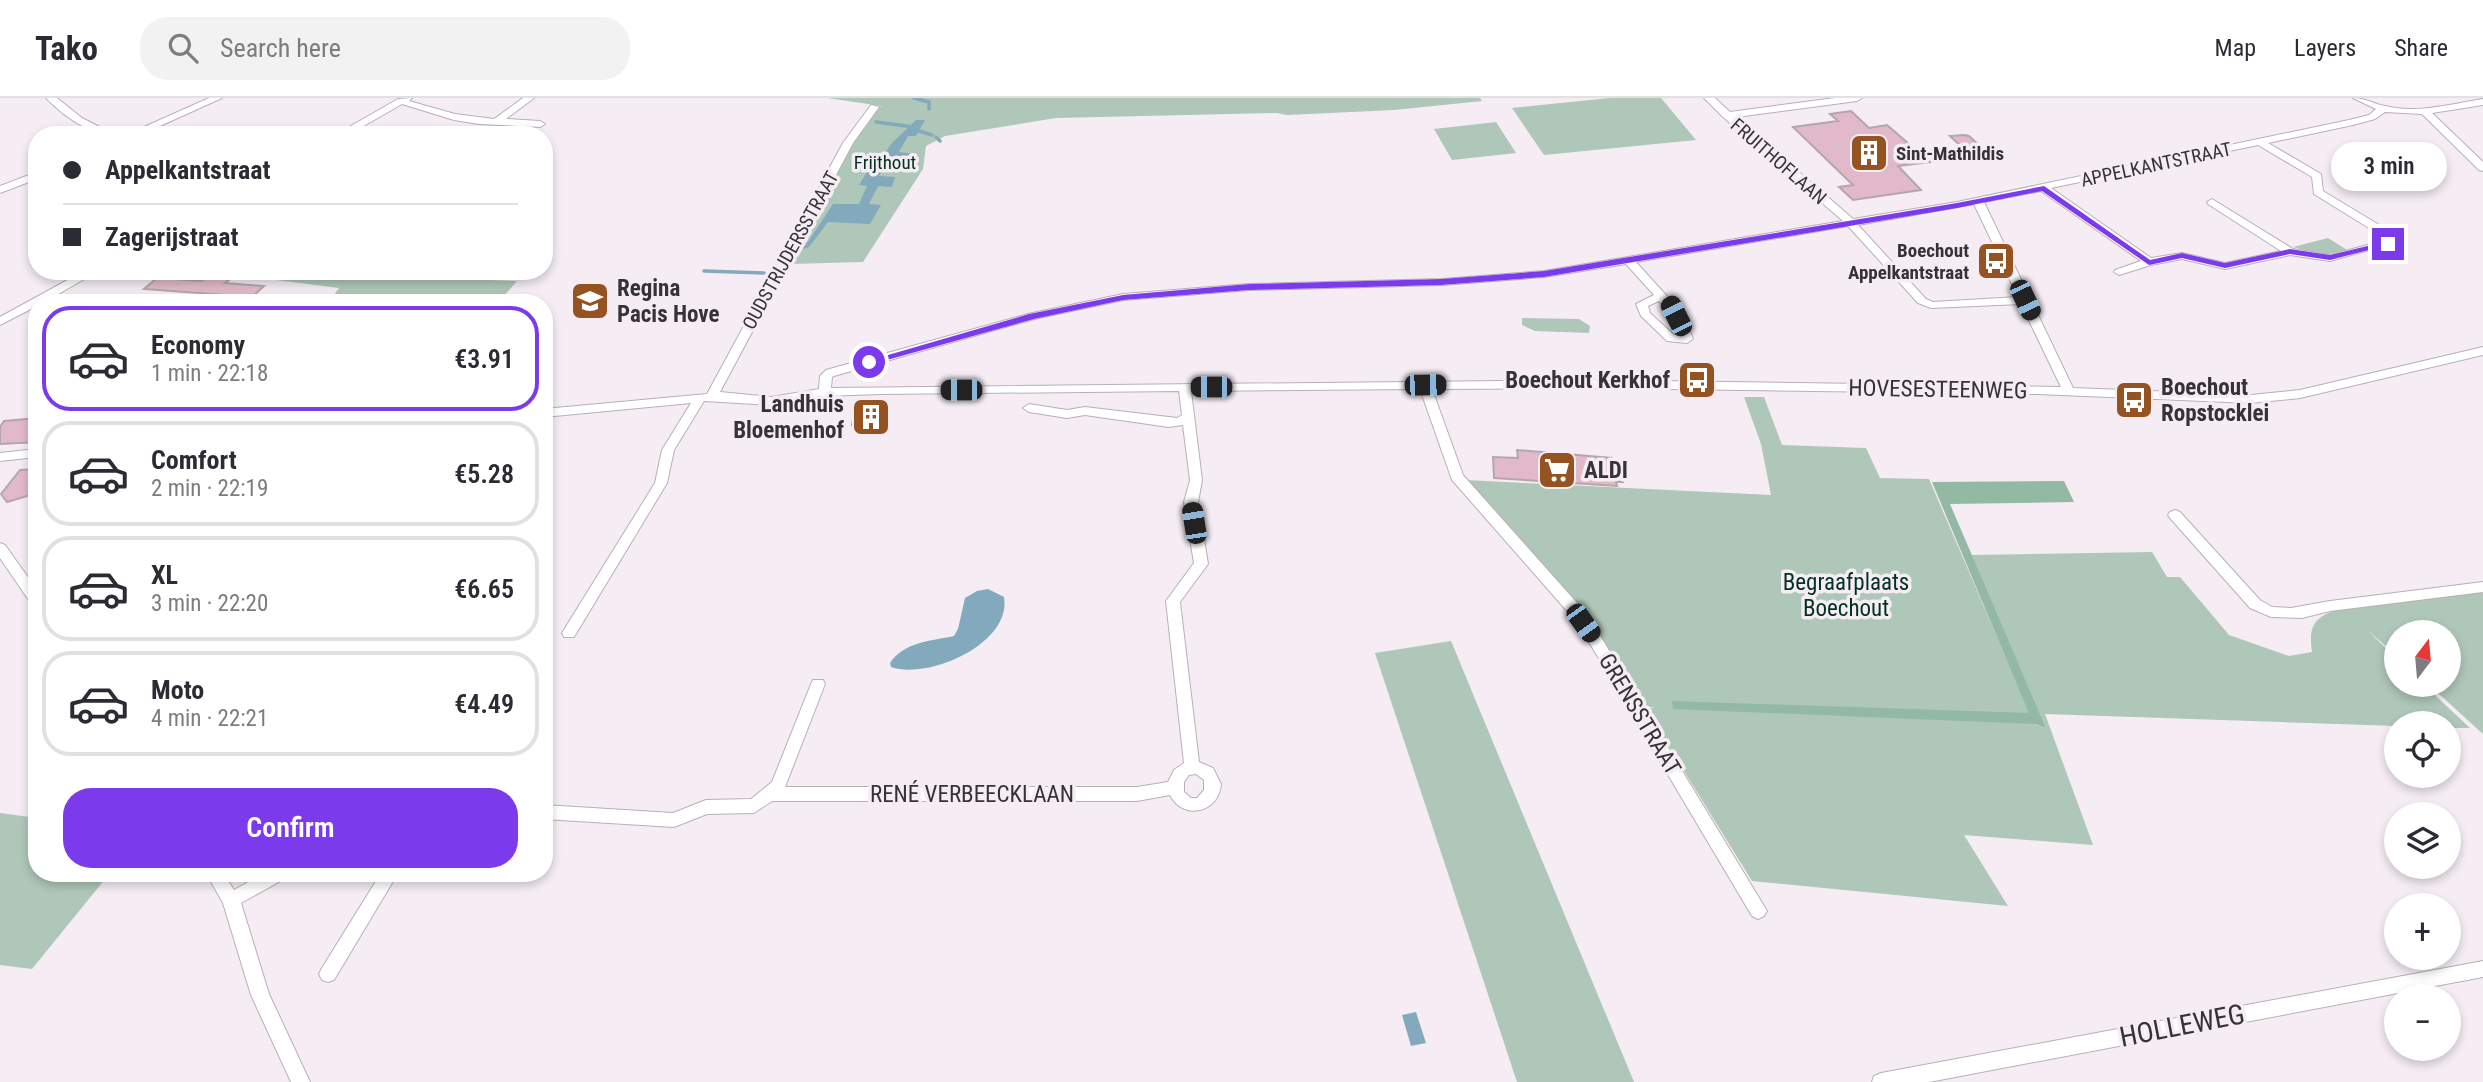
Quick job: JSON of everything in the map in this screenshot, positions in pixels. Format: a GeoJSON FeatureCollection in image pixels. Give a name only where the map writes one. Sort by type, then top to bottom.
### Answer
{"type":"FeatureCollection","features":[{"type":"Feature","properties":{"kind":"street"},"geometry":{"type":"LineString","coordinates":[[152,126],[217,98]]}},
{"type":"Feature","properties":{"kind":"street"},"geometry":{"type":"LineString","coordinates":[[496,122],[529,98]]}},
{"type":"Feature","properties":{"kind":"street","name":"FRUITHOFLAAN"},"geometry":{"type":"LineString","coordinates":[[1709,98],[1851,223],[1922,301],[1931,305],[2025,300]]}},
{"type":"Feature","properties":{"kind":"street"},"geometry":{"type":"LineString","coordinates":[[1726,115],[1851,98]]}},
{"type":"Feature","properties":{"kind":"street"},"geometry":{"type":"LineString","coordinates":[[2358,98],[2383,109],[2425,111],[2483,102]]}},
{"type":"Feature","properties":{"kind":"street"},"geometry":{"type":"LineString","coordinates":[[58,99],[79,120],[91,126]]}},
{"type":"Feature","properties":{"kind":"street"},"geometry":{"type":"LineString","coordinates":[[356,126],[404,100],[454,117],[540,124]]}},
{"type":"Feature","properties":{"kind":"street","name":"OUDSTRIJDERSSTRAAT"},"geometry":{"type":"LineString","coordinates":[[569,633],[661,483],[668,450],[706,397],[848,143],[874,107]]}},
{"type":"Feature","properties":{"kind":"street","name":"APPELKANTSTRAAT"},"geometry":{"type":"LineString","coordinates":[[821,393],[826,376],[830,373],[1032,316],[1119,298],[1249,287],[1466,281],[1544,274],[1978,201],[2350,123],[2372,117],[2383,109]]}},
{"type":"Feature","properties":{"kind":"street"},"geometry":{"type":"LineString","coordinates":[[2425,111],[2483,167]]}},
{"type":"Feature","properties":{"kind":"street"},"geometry":{"type":"LineString","coordinates":[[2119,272],[2149,262],[2182,256],[2225,266],[2290,252],[2330,258],[2388,244],[2392,239],[2318,192],[2317,176],[2259,142]]}},
{"type":"Feature","properties":{"kind":"street"},"geometry":{"type":"LineString","coordinates":[[0,190],[28,179]]}},
{"type":"Feature","properties":{"kind":"street"},"geometry":{"type":"LineString","coordinates":[[2044,188],[2149,262]]}},
{"type":"Feature","properties":{"kind":"street"},"geometry":{"type":"LineString","coordinates":[[1978,201],[2069,392]]}},
{"type":"Feature","properties":{"kind":"street"},"geometry":{"type":"LineString","coordinates":[[2212,202],[2290,252]]}},
{"type":"Feature","properties":{"kind":"street"},"geometry":{"type":"LineString","coordinates":[[1629,260],[1659,296]]}},
{"type":"Feature","properties":{"kind":"street"},"geometry":{"type":"LineString","coordinates":[[51,294],[77,280]]}},
{"type":"Feature","properties":{"kind":"street"},"geometry":{"type":"LineString","coordinates":[[0,322],[28,307]]}},
{"type":"Feature","properties":{"kind":"street","name":"HOVESESTEENWEG"},"geometry":{"type":"LineString","coordinates":[[553,412],[706,397],[788,400],[821,393],[1425,385],[1591,384],[2069,392],[2218,399],[2276,398],[2483,351]]}},
{"type":"Feature","properties":{"kind":"street","name":"GRENSSTRAAT"},"geometry":{"type":"LineString","coordinates":[[1425,385],[1457,477],[1572,607],[1594,638],[1759,911]]}},
{"type":"Feature","properties":{"kind":"street"},"geometry":{"type":"LineString","coordinates":[[1185,388],[1196,480],[1191,502],[1201,564],[1173,601],[1192,769]]}},
{"type":"Feature","properties":{"kind":"street"},"geometry":{"type":"LineString","coordinates":[[1029,408],[1067,414],[1085,411],[1169,423],[1180,422],[1189,416]]}},
{"type":"Feature","properties":{"kind":"street"},"geometry":{"type":"LineString","coordinates":[[0,470],[6,457],[28,454]]}},
{"type":"Feature","properties":{"kind":"street"},"geometry":{"type":"LineString","coordinates":[[2175,515],[2264,611],[2315,611],[2483,587]]}},
{"type":"Feature","properties":{"kind":"street"},"geometry":{"type":"LineString","coordinates":[[0,548],[28,588]]}},
{"type":"Feature","properties":{"kind":"street"},"geometry":{"type":"LineString","coordinates":[[770,794],[778,786],[818,684]]}},
{"type":"Feature","properties":{"kind":"street"},"geometry":{"type":"LineString","coordinates":[[1192,769],[1205,771],[1212,776],[1215,786],[1210,796],[1199,802],[1186,801],[1178,796],[1174,789],[1178,775],[1192,769]]}},
{"type":"Feature","properties":{"kind":"street","name":"RENÉ VERBEECKLAAN"},"geometry":{"type":"LineString","coordinates":[[553,813],[674,820],[706,807],[754,806],[770,794],[1137,794],[1174,789]]}},
{"type":"Feature","properties":{"kind":"street"},"geometry":{"type":"LineString","coordinates":[[220,882],[231,900],[260,995],[301,1082]]}},
{"type":"Feature","properties":{"kind":"street"},"geometry":{"type":"LineString","coordinates":[[231,900],[264,882]]}},
{"type":"Feature","properties":{"kind":"street"},"geometry":{"type":"LineString","coordinates":[[328,974],[384,882]]}},
{"type":"Feature","properties":{"kind":"street","name":"HOLLEWEG"},"geometry":{"type":"LineString","coordinates":[[1881,1082],[2483,969]]}},
{"type":"Feature","properties":{"kind":"green space","name":"Frijthout"},"geometry":{"type":"Polygon","coordinates":[[[828,98],[1480,98],[1482,101],[1394,110],[1287,115],[1277,113],[1056,118],[945,136],[926,146],[923,169],[863,262],[790,264],[857,136],[881,106],[828,98]]]}},
{"type":"Feature","properties":{"kind":"green space"},"geometry":{"type":"Polygon","coordinates":[[[1610,98],[1661,98],[1696,140],[1544,155],[1512,108],[1610,98]]]}},
{"type":"Feature","properties":{"kind":"green space"},"geometry":{"type":"Polygon","coordinates":[[[1496,122],[1516,153],[1452,160],[1434,129],[1496,122]]]}},
{"type":"Feature","properties":{"kind":"green space"},"geometry":{"type":"Polygon","coordinates":[[[2328,238],[2347,250],[2323,255],[2293,247],[2328,238]]]}},
{"type":"Feature","properties":{"kind":"green space"},"geometry":{"type":"Polygon","coordinates":[[[276,280],[517,281],[506,294],[335,294],[339,288],[276,280]]]}},
{"type":"Feature","properties":{"kind":"green space"},"geometry":{"type":"Polygon","coordinates":[[[1522,318],[1579,319],[1590,326],[1589,333],[1535,331],[1522,325],[1522,318]]]}},
{"type":"Feature","properties":{"kind":"green space","name":"Begraafplaats Boechout"},"geometry":{"type":"Polygon","coordinates":[[[1744,397],[1764,397],[1782,445],[1866,448],[1880,478],[1929,479],[2035,725],[2046,728],[1971,555],[2152,552],[2167,577],[2180,577],[2229,635],[2289,656],[2312,652],[2311,634],[2316,622],[2333,611],[2483,591],[2483,734],[2461,711],[2442,697],[2461,697],[2461,620],[2384,620],[2384,645],[2366,629],[2384,646],[2384,697],[2437,697],[2452,711],[2384,711],[2384,726],[2045,714],[2093,845],[1964,835],[2008,906],[1752,881],[1645,708],[1656,708],[1642,706],[1583,611],[1465,480],[1771,495],[1761,444],[1744,397]]]}},
{"type":"Feature","properties":{"kind":"green space"},"geometry":{"type":"Polygon","coordinates":[[[2064,481],[2074,502],[1950,504],[2046,728],[2034,724],[1673,709],[1672,701],[2029,713],[1932,482],[2064,481]]]}},
{"type":"Feature","properties":{"kind":"green space"},"geometry":{"type":"Polygon","coordinates":[[[1451,641],[1634,1082],[1517,1082],[1375,653],[1451,641]]]}},
{"type":"Feature","properties":{"kind":"green space"},"geometry":{"type":"Polygon","coordinates":[[[2461,720],[2470,728],[2461,728],[2461,720]]]}},
{"type":"Feature","properties":{"kind":"green space"},"geometry":{"type":"Polygon","coordinates":[[[0,813],[28,817],[28,882],[103,882],[32,969],[0,965],[0,813]]]}},
{"type":"Feature","properties":{"kind":"water"},"geometry":{"type":"Polygon","coordinates":[[[916,120],[925,120],[916,136],[908,136],[899,152],[915,154],[913,161],[899,159],[895,164],[910,166],[908,170],[882,171],[879,176],[895,177],[892,187],[878,186],[869,204],[881,205],[870,224],[828,222],[809,247],[804,249],[802,246],[806,245],[833,204],[859,204],[867,186],[859,185],[867,172],[872,171],[892,143],[916,120]]]}},
{"type":"Feature","properties":{"kind":"water"},"geometry":{"type":"Polygon","coordinates":[[[988,589],[1004,597],[1003,614],[995,630],[982,643],[945,663],[907,670],[891,667],[890,663],[896,656],[910,647],[954,636],[965,598],[977,591],[988,589]]]}},
{"type":"Feature","properties":{"kind":"water"},"geometry":{"type":"Polygon","coordinates":[[[1416,1012],[1426,1043],[1411,1046],[1402,1015],[1416,1012]]]}},
{"type":"Feature","properties":{"kind":"building","name":"Sint-Mathildis"},"geometry":{"type":"Polygon","coordinates":[[[1851,111],[1869,128],[1887,125],[1930,162],[1898,166],[1921,190],[1853,200],[1839,187],[1853,185],[1793,127],[1838,121],[1830,114],[1851,111]]]}},
{"type":"Feature","properties":{"kind":"building"},"geometry":{"type":"Polygon","coordinates":[[[1950,136],[1969,136],[1983,149],[1966,151],[1950,136]]]}},
{"type":"Feature","properties":{"kind":"building"},"geometry":{"type":"Polygon","coordinates":[[[155,280],[229,280],[225,283],[264,286],[255,294],[144,289],[155,280]]]}},
{"type":"Feature","properties":{"kind":"building","name":"Landhuis Bloemenhof"},"geometry":{"type":"Polygon","coordinates":[[[887,409],[883,424],[852,425],[855,411],[887,409]]]}},
{"type":"Feature","properties":{"kind":"building"},"geometry":{"type":"Polygon","coordinates":[[[28,419],[28,442],[0,444],[0,427],[4,421],[28,419]]]}},
{"type":"Feature","properties":{"kind":"building","name":"ALDI"},"geometry":{"type":"Polygon","coordinates":[[[1517,450],[1612,458],[1613,462],[1620,463],[1623,482],[1616,482],[1617,486],[1494,478],[1493,457],[1518,458],[1517,450]]]}},
{"type":"Feature","properties":{"kind":"building"},"geometry":{"type":"Polygon","coordinates":[[[20,470],[28,470],[28,496],[7,502],[1,494],[20,470]]]}},
{"type":"Feature","properties":{"kind":"waterway"},"geometry":{"type":"LineString","coordinates":[[914,98],[929,102],[929,109]]}},
{"type":"Feature","properties":{"kind":"waterway"},"geometry":{"type":"LineString","coordinates":[[876,122],[913,127]]}},
{"type":"Feature","properties":{"kind":"waterway"},"geometry":{"type":"LineString","coordinates":[[916,130],[932,135]]}},
{"type":"Feature","properties":{"kind":"waterway"},"geometry":{"type":"LineString","coordinates":[[936,137],[940,141]]}},
{"type":"Feature","properties":{"kind":"waterway"},"geometry":{"type":"LineString","coordinates":[[704,271],[764,273]]}},
{"type":"Feature","properties":{"kind":"place","name":"Sint-Mathildis"},"geometry":{"type":"Point","coordinates":[1869,153]}},
{"type":"Feature","properties":{"kind":"place","name":"Boechout Appelkantstraat"},"geometry":{"type":"Point","coordinates":[1996,261]}},
{"type":"Feature","properties":{"kind":"place","name":"Regina Pacis Hove"},"geometry":{"type":"Point","coordinates":[590,301]}},
{"type":"Feature","properties":{"kind":"place","name":"Boechout Kerkhof"},"geometry":{"type":"Point","coordinates":[1697,380]}},
{"type":"Feature","properties":{"kind":"place","name":"Boechout Ropstocklei"},"geometry":{"type":"Point","coordinates":[2134,400]}},
{"type":"Feature","properties":{"kind":"place","name":"Landhuis Bloemenhof"},"geometry":{"type":"Point","coordinates":[871,417]}},
{"type":"Feature","properties":{"kind":"place","name":"ALDI"},"geometry":{"type":"Point","coordinates":[1557,470]}},
{"type":"Feature","properties":{"kind":"route"},"geometry":{"type":"LineString","coordinates":[[869,362],[1032,316],[1123,298],[1266,286],[1280,288],[1441,282],[1544,274],[2044,188],[2149,262],[2182,256],[2225,266],[2290,252],[2330,258],[2388,244]]}}]}
